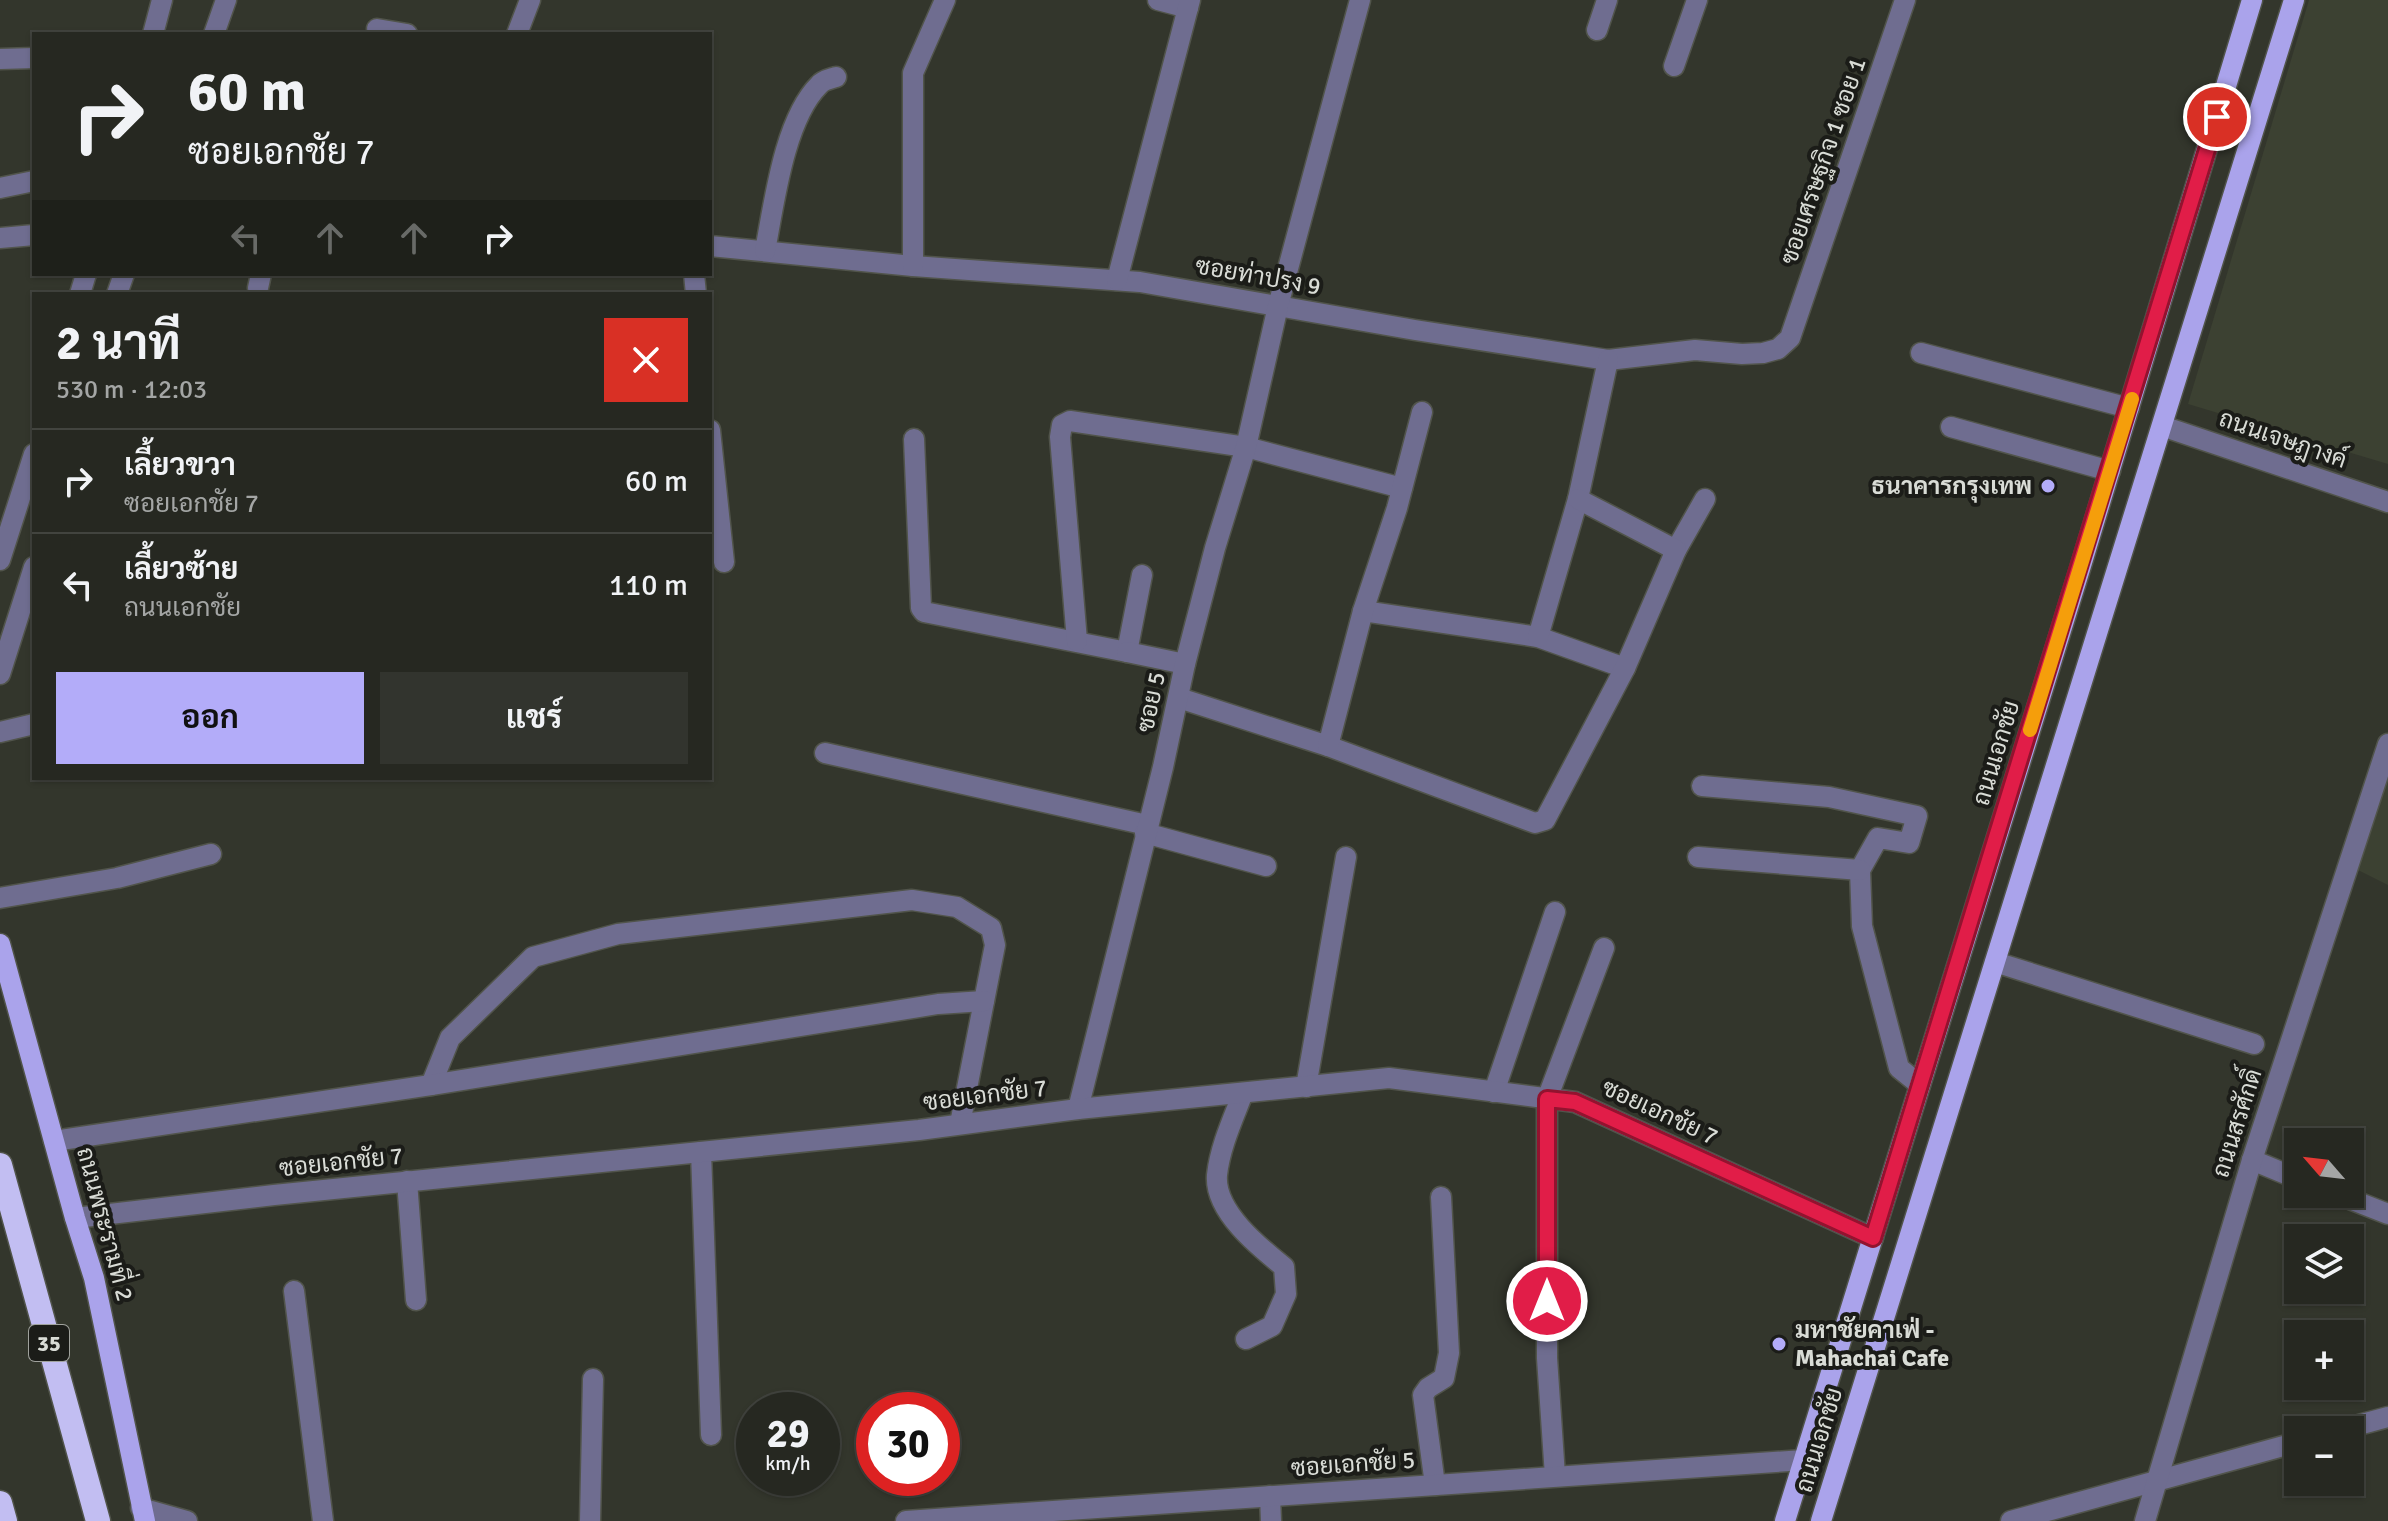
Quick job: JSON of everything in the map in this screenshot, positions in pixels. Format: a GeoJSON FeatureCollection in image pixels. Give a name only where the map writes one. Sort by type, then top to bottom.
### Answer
{"type":"FeatureCollection","features":[{"type":"Feature","properties":{"kind":"highway","name":"35"},"geometry":{"type":"LineString","coordinates":[[0,1165],[98,1521]]}},
{"type":"Feature","properties":{"kind":"highway"},"geometry":{"type":"LineString","coordinates":[[0,1503],[5,1521]]}},
{"type":"Feature","properties":{"kind":"main road","name":"ถนนเอกชัย"},"geometry":{"type":"LineString","coordinates":[[1785,1521],[2110,471],[2252,0]]}},
{"type":"Feature","properties":{"kind":"main road","name":"ถนนเอกชัย"},"geometry":{"type":"LineString","coordinates":[[1821,1521],[2294,0]]}},
{"type":"Feature","properties":{"kind":"main road","name":"ถนนพระรามที่ 2"},"geometry":{"type":"LineString","coordinates":[[0,944],[94,1278],[143,1514]]}},
{"type":"Feature","properties":{"kind":"street"},"geometry":{"type":"LineString","coordinates":[[154,32],[162,0]]}},
{"type":"Feature","properties":{"kind":"street"},"geometry":{"type":"LineString","coordinates":[[215,32],[226,0]]}},
{"type":"Feature","properties":{"kind":"street"},"geometry":{"type":"LineString","coordinates":[[518,32],[530,0]]}},
{"type":"Feature","properties":{"kind":"street"},"geometry":{"type":"LineString","coordinates":[[913,266],[913,73],[945,0]]}},
{"type":"Feature","properties":{"kind":"street"},"geometry":{"type":"LineString","coordinates":[[1117,280],[1189,4],[1158,0]]}},
{"type":"Feature","properties":{"kind":"street","name":"ซอย 5"},"geometry":{"type":"LineString","coordinates":[[1078,1109],[1185,664],[1215,548],[1246,447],[1278,306],[1360,0]]}},
{"type":"Feature","properties":{"kind":"street"},"geometry":{"type":"LineString","coordinates":[[1597,30],[1607,0]]}},
{"type":"Feature","properties":{"kind":"street"},"geometry":{"type":"LineString","coordinates":[[1674,66],[1697,0]]}},
{"type":"Feature","properties":{"kind":"street","name":"ซอยเศรษฐกิจ 1 ซอย 1"},"geometry":{"type":"LineString","coordinates":[[1790,338],[1905,0]]}},
{"type":"Feature","properties":{"kind":"street"},"geometry":{"type":"LineString","coordinates":[[377,29],[395,32]]}},
{"type":"Feature","properties":{"kind":"street"},"geometry":{"type":"LineString","coordinates":[[0,59],[32,58]]}},
{"type":"Feature","properties":{"kind":"street"},"geometry":{"type":"LineString","coordinates":[[765,251],[784,156],[796,123],[821,82],[836,77]]}},
{"type":"Feature","properties":{"kind":"street"},"geometry":{"type":"LineString","coordinates":[[0,188],[32,181]]}},
{"type":"Feature","properties":{"kind":"street"},"geometry":{"type":"LineString","coordinates":[[0,238],[32,235]]}},
{"type":"Feature","properties":{"kind":"street","name":"ซอยท่าปรง 9"},"geometry":{"type":"LineString","coordinates":[[712,246],[913,266],[1117,280],[1608,360],[1695,350],[1763,353],[1778,349],[1790,338]]}},
{"type":"Feature","properties":{"kind":"street"},"geometry":{"type":"LineString","coordinates":[[1921,353],[2129,408]]}},
{"type":"Feature","properties":{"kind":"street"},"geometry":{"type":"LineString","coordinates":[[1538,637],[1578,499],[1608,360]]}},
{"type":"Feature","properties":{"kind":"street"},"geometry":{"type":"LineString","coordinates":[[1328,746],[1363,611],[1402,488],[1422,412]]}},
{"type":"Feature","properties":{"kind":"street"},"geometry":{"type":"LineString","coordinates":[[1077,641],[1060,437],[1062,425],[1070,421],[1246,447],[1402,488]]}},
{"type":"Feature","properties":{"kind":"street","name":"ถนนเจษฎางค์"},"geometry":{"type":"LineString","coordinates":[[2162,426],[2388,502]]}},
{"type":"Feature","properties":{"kind":"street"},"geometry":{"type":"LineString","coordinates":[[1951,427],[2110,471]]}},
{"type":"Feature","properties":{"kind":"street"},"geometry":{"type":"LineString","coordinates":[[914,439],[921,608],[924,612],[1185,664]]}},
{"type":"Feature","properties":{"kind":"street"},"geometry":{"type":"LineString","coordinates":[[712,449],[724,562]]}},
{"type":"Feature","properties":{"kind":"street"},"geometry":{"type":"LineString","coordinates":[[0,560],[32,460]]}},
{"type":"Feature","properties":{"kind":"street"},"geometry":{"type":"LineString","coordinates":[[1578,499],[1676,550]]}},
{"type":"Feature","properties":{"kind":"street"},"geometry":{"type":"LineString","coordinates":[[1179,698],[1328,746],[1541,823],[1625,668],[1676,550],[1705,499]]}},
{"type":"Feature","properties":{"kind":"street"},"geometry":{"type":"LineString","coordinates":[[0,674],[32,573]]}},
{"type":"Feature","properties":{"kind":"street"},"geometry":{"type":"LineString","coordinates":[[1127,652],[1142,575]]}},
{"type":"Feature","properties":{"kind":"street"},"geometry":{"type":"LineString","coordinates":[[1363,611],[1538,637],[1625,668]]}},
{"type":"Feature","properties":{"kind":"street"},"geometry":{"type":"LineString","coordinates":[[0,732],[32,724]]}},
{"type":"Feature","properties":{"kind":"street","name":"ถนนสรศักดิ์"},"geometry":{"type":"LineString","coordinates":[[2145,1521],[2252,1160],[2388,744]]}},
{"type":"Feature","properties":{"kind":"street"},"geometry":{"type":"LineString","coordinates":[[825,753],[1146,829],[1266,866]]}},
{"type":"Feature","properties":{"kind":"street"},"geometry":{"type":"LineString","coordinates":[[1702,786],[1829,797],[1917,816],[1909,843],[1878,838],[1860,870],[1862,926],[1899,1068],[1920,1085]]}},
{"type":"Feature","properties":{"kind":"street"},"geometry":{"type":"LineString","coordinates":[[0,898],[117,878],[211,854]]}},
{"type":"Feature","properties":{"kind":"street"},"geometry":{"type":"LineString","coordinates":[[1306,1087],[1346,857]]}},
{"type":"Feature","properties":{"kind":"street"},"geometry":{"type":"LineString","coordinates":[[1698,857],[1860,870]]}},
{"type":"Feature","properties":{"kind":"street"},"geometry":{"type":"LineString","coordinates":[[431,1085],[450,1038],[533,957],[618,934],[912,900],[957,907],[991,928],[995,945],[960,1124]]}},
{"type":"Feature","properties":{"kind":"street"},"geometry":{"type":"LineString","coordinates":[[1494,1092],[1555,912]]}},
{"type":"Feature","properties":{"kind":"street"},"geometry":{"type":"LineString","coordinates":[[1555,1476],[1547,1358],[1547,1099],[1604,948]]}},
{"type":"Feature","properties":{"kind":"street"},"geometry":{"type":"LineString","coordinates":[[1995,962],[2254,1044]]}},
{"type":"Feature","properties":{"kind":"street"},"geometry":{"type":"LineString","coordinates":[[54,1141],[938,1004],[984,1001]]}},
{"type":"Feature","properties":{"kind":"street","name":"ซอยเอกชัย 7"},"geometry":{"type":"LineString","coordinates":[[75,1218],[1389,1078],[1575,1102],[1873,1238]]}},
{"type":"Feature","properties":{"kind":"street"},"geometry":{"type":"LineString","coordinates":[[1243,1093],[1226,1140],[1217,1179],[1226,1210],[1259,1247],[1284,1267],[1286,1294],[1272,1326],[1246,1339]]}},
{"type":"Feature","properties":{"kind":"street"},"geometry":{"type":"LineString","coordinates":[[701,1152],[711,1435]]}},
{"type":"Feature","properties":{"kind":"street"},"geometry":{"type":"LineString","coordinates":[[2252,1160],[2284,1173]]}},
{"type":"Feature","properties":{"kind":"street"},"geometry":{"type":"LineString","coordinates":[[407,1181],[416,1300]]}},
{"type":"Feature","properties":{"kind":"street"},"geometry":{"type":"LineString","coordinates":[[1435,1485],[1423,1395],[1444,1378],[1449,1353],[1441,1197]]}},
{"type":"Feature","properties":{"kind":"street"},"geometry":{"type":"LineString","coordinates":[[2364,1205],[2388,1214]]}},
{"type":"Feature","properties":{"kind":"street"},"geometry":{"type":"LineString","coordinates":[[294,1291],[323,1521]]}},
{"type":"Feature","properties":{"kind":"street"},"geometry":{"type":"LineString","coordinates":[[590,1521],[593,1379]]}},
{"type":"Feature","properties":{"kind":"street"},"geometry":{"type":"LineString","coordinates":[[2364,1424],[2388,1417]]}},
{"type":"Feature","properties":{"kind":"street"},"geometry":{"type":"LineString","coordinates":[[2011,1521],[2284,1446]]}},
{"type":"Feature","properties":{"kind":"street","name":"ซอยเอกชัย 5"},"geometry":{"type":"LineString","coordinates":[[906,1521],[1122,1514],[1270,1496],[1804,1460]]}},
{"type":"Feature","properties":{"kind":"street"},"geometry":{"type":"LineString","coordinates":[[1270,1496],[1271,1521]]}},
{"type":"Feature","properties":{"kind":"street"},"geometry":{"type":"LineString","coordinates":[[143,1514],[187,1521]]}},
{"type":"Feature","properties":{"kind":"shaded area"},"geometry":{"type":"Polygon","coordinates":[[[2309,0],[2388,0],[2388,464],[2188,404],[2309,0]]]}},
{"type":"Feature","properties":{"kind":"shaded area"},"geometry":{"type":"Polygon","coordinates":[[[2388,744],[2388,885],[2348,865],[2388,744]]]}},
{"type":"Feature","properties":{"kind":"slow traffic"},"geometry":{"type":"LineString","coordinates":[[2030,730],[2132,399]]}},
{"type":"Feature","properties":{"kind":"place","name":"ธนาคารกรุงเทพ"},"geometry":{"type":"Point","coordinates":[2048,486]}},
{"type":"Feature","properties":{"kind":"place","name":"มหาชัยคาเฟ่ - Mahachai Cafe"},"geometry":{"type":"Point","coordinates":[1779,1344]}},
{"type":"Feature","properties":{"kind":"route"},"geometry":{"type":"LineString","coordinates":[[1547,1301],[1547,1099],[1575,1102],[1873,1238],[2217,117]]}}]}
